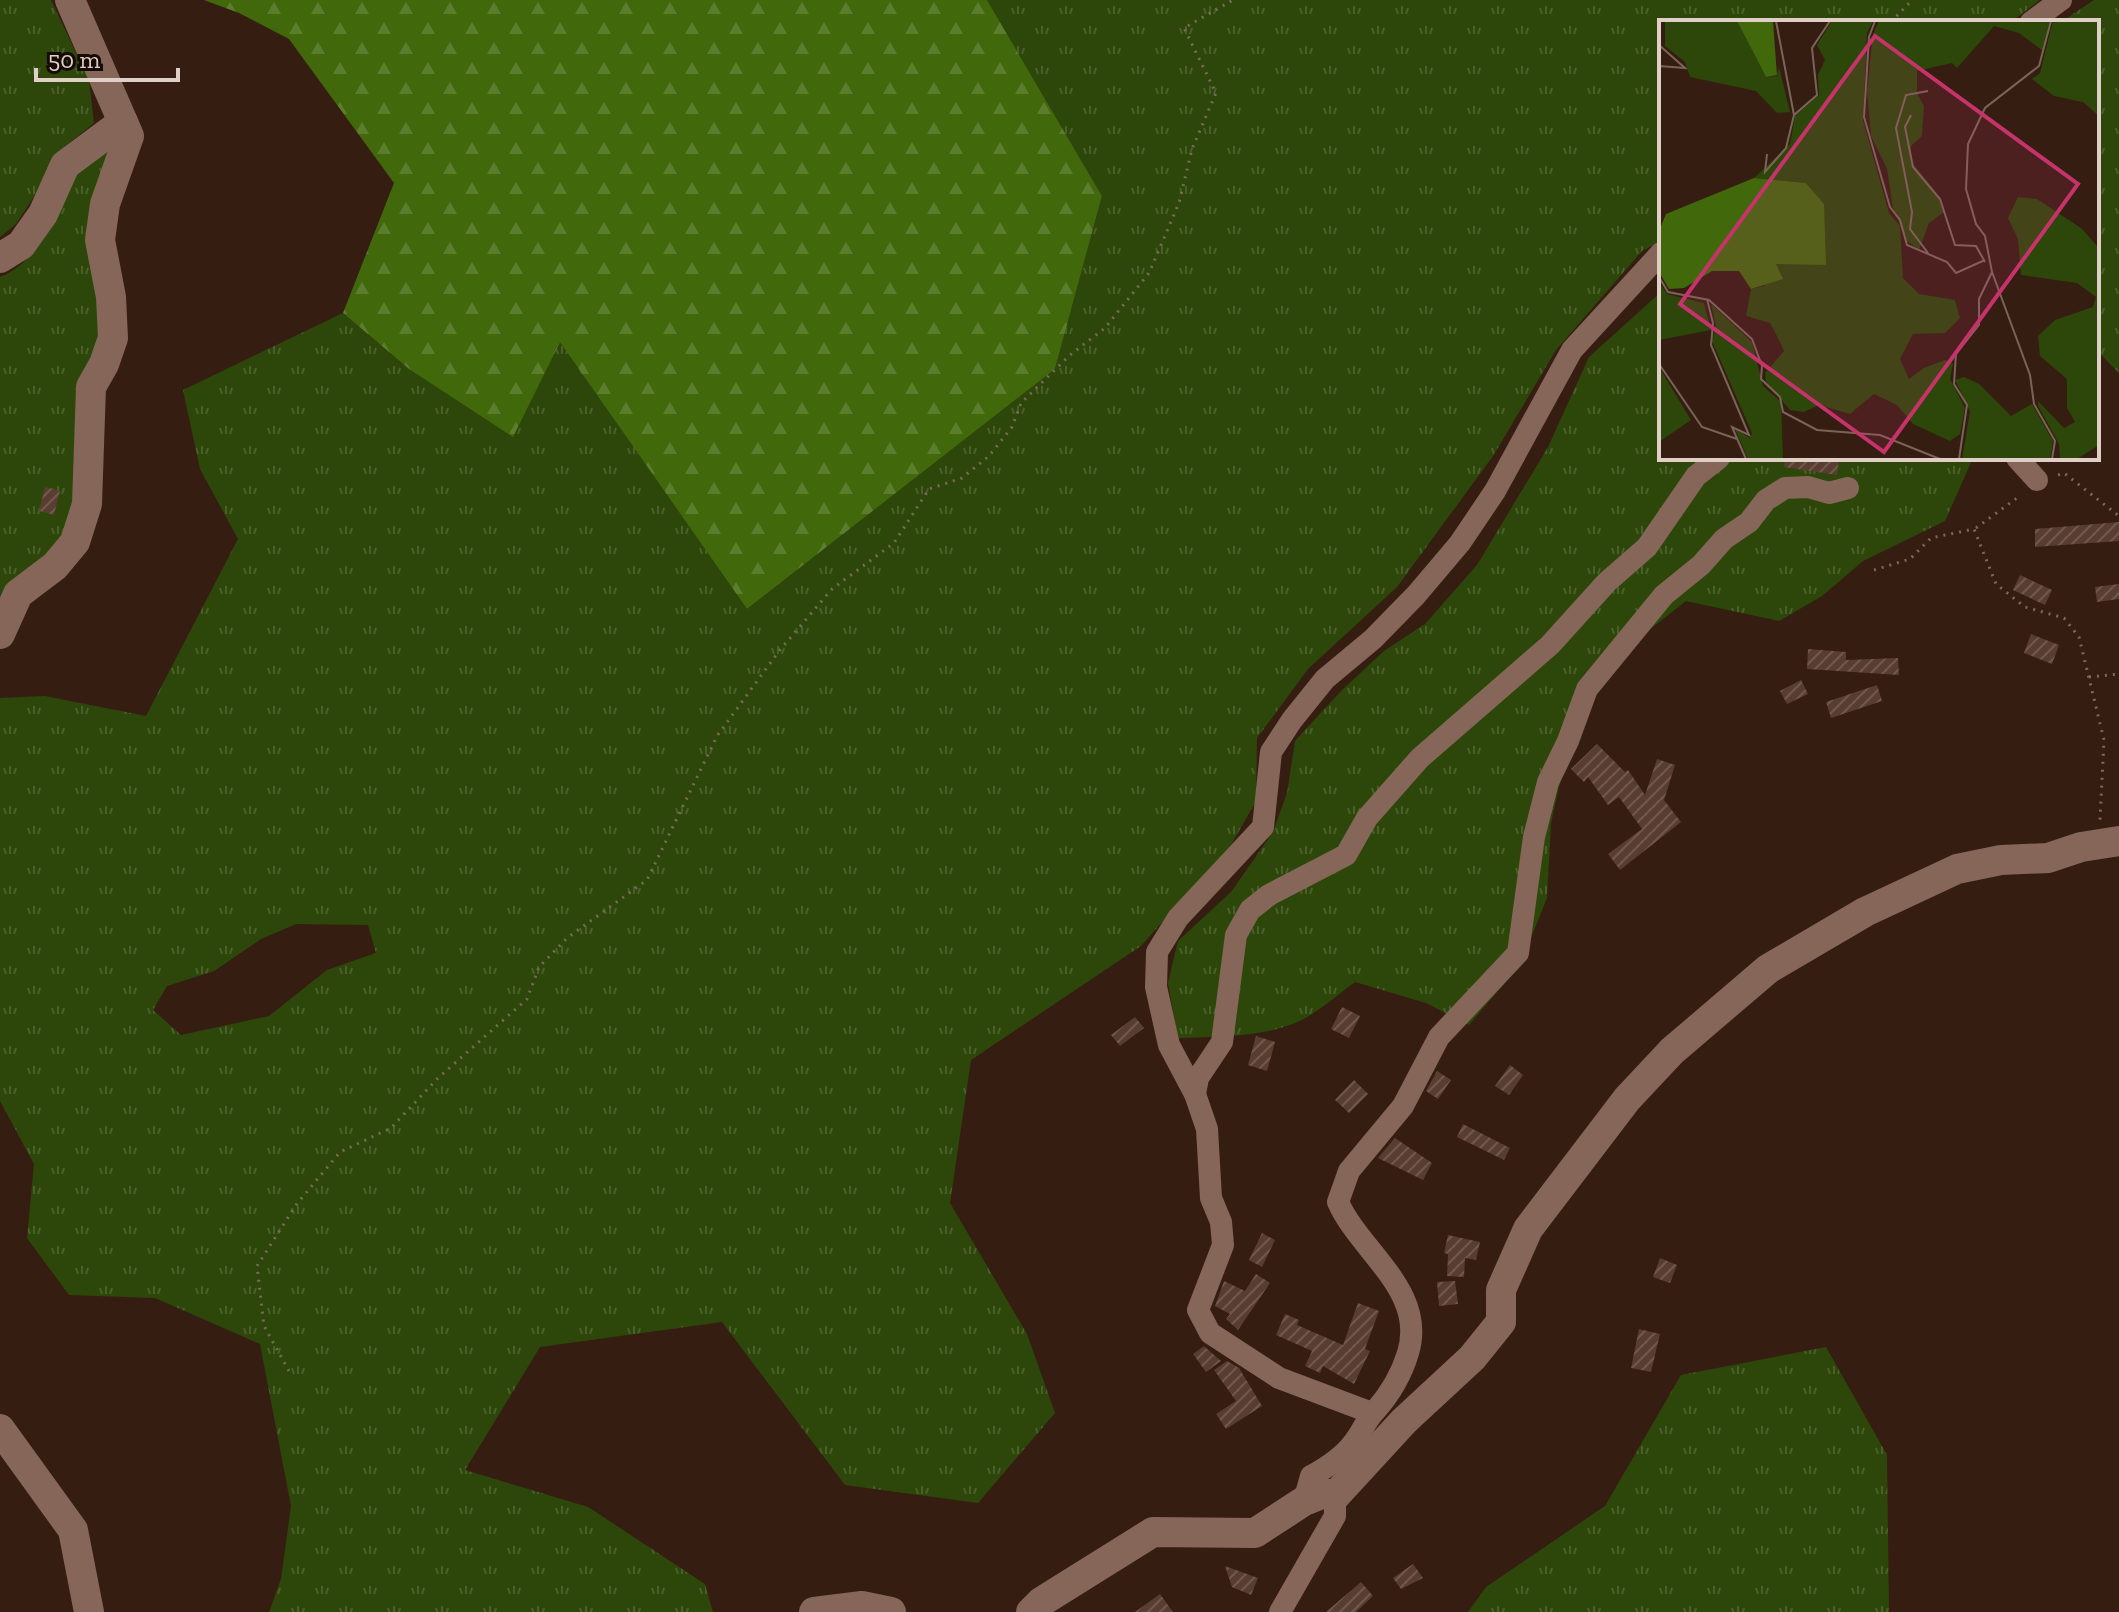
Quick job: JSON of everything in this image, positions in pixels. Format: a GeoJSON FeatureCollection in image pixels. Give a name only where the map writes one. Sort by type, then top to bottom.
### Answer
{"type":"FeatureCollection","features":[{"type":"Feature","properties":{"kind":"street"},"geometry":{"type":"LineString","coordinates":[[0,634],[18,594],[55,566],[75,542],[87,504],[91,387],[104,364],[113,338],[111,297],[100,240],[105,204],[129,136],[70,0]]}},
{"type":"Feature","properties":{"kind":"street"},"geometry":{"type":"LineString","coordinates":[[2034,20],[2061,0]]}},
{"type":"Feature","properties":{"kind":"street"},"geometry":{"type":"LineString","coordinates":[[0,258],[21,245],[43,214],[65,165],[123,122]]}},
{"type":"Feature","properties":{"kind":"street"},"geometry":{"type":"LineString","coordinates":[[1372,1413],[1279,1378],[1210,1333],[1198,1310],[1223,1245],[1222,1234],[1211,1198],[1207,1129],[1195,1094],[1169,1045],[1156,987],[1157,952],[1178,918],[1263,827],[1271,752],[1292,720],[1325,679],[1373,639],[1460,543],[1495,491],[1572,350],[1659,255]]}},
{"type":"Feature","properties":{"kind":"street"},"geometry":{"type":"LineString","coordinates":[[1195,1094],[1203,1067],[1222,1042],[1236,935],[1250,910],[1269,895],[1346,855],[1367,818],[1420,758],[1550,645],[1607,582],[1647,547],[1696,476],[1716,460]]}},
{"type":"Feature","properties":{"kind":"street"},"geometry":{"type":"LineString","coordinates":[[2019,460],[2037,480]]}},
{"type":"Feature","properties":{"kind":"street"},"geometry":{"type":"LineString","coordinates":[[1304,1501],[1311,1476],[1333,1464],[1353,1444],[1372,1413],[1391,1394],[1414,1336],[1412,1316],[1387,1270],[1345,1218],[1338,1202],[1349,1171],[1403,1106],[1439,1037],[1518,953],[1534,837],[1544,796],[1587,689],[1664,595],[1701,565],[1724,539],[1749,522],[1766,500],[1785,488],[1808,487],[1829,493],[1848,488]]}},
{"type":"Feature","properties":{"kind":"street"},"geometry":{"type":"LineString","coordinates":[[1280,1612],[1335,1516],[1335,1496],[1404,1421],[1472,1358],[1501,1322],[1501,1290],[1528,1229],[1627,1099],[1672,1051],[1768,969],[1865,912],[1957,869],[2001,860],[2048,858],[2109,842]]}},
{"type":"Feature","properties":{"kind":"street"},"geometry":{"type":"LineString","coordinates":[[0,1429],[73,1530],[89,1612]]}},
{"type":"Feature","properties":{"kind":"street"},"geometry":{"type":"LineString","coordinates":[[1031,1612],[1041,1602],[1153,1532],[1255,1533],[1304,1501],[1324,1493],[1335,1496]]}},
{"type":"Feature","properties":{"kind":"street"},"geometry":{"type":"LineString","coordinates":[[814,1612],[862,1606],[891,1612]]}},
{"type":"Feature","properties":{"kind":"path"},"geometry":{"type":"LineString","coordinates":[[289,1371],[264,1326],[257,1266],[296,1205],[340,1152],[391,1128],[437,1079],[527,999],[539,967],[567,938],[647,880],[717,736],[779,651],[832,589],[894,543],[929,489],[962,478],[989,456],[1012,427],[1021,403],[1070,355],[1105,328],[1149,273],[1179,203],[1192,149],[1216,93],[1184,28],[1233,0]]}},
{"type":"Feature","properties":{"kind":"path"},"geometry":{"type":"LineString","coordinates":[[1893,20],[1912,0]]}},
{"type":"Feature","properties":{"kind":"path"},"geometry":{"type":"LineString","coordinates":[[1874,570],[1910,559],[1931,538],[1974,529],[1996,584],[2025,607],[2064,618],[2079,637],[2104,740],[2109,842]]}},
{"type":"Feature","properties":{"kind":"path"},"geometry":{"type":"LineString","coordinates":[[2089,677],[2119,674]]}},
{"type":"Feature","properties":{"kind":"green space"},"geometry":{"type":"Polygon","coordinates":[[[0,0],[51,0],[89,80],[94,123],[53,156],[39,189],[16,224],[0,237],[0,0]]]}},
{"type":"Feature","properties":{"kind":"green space"},"geometry":{"type":"Polygon","coordinates":[[[204,0],[987,0],[1102,196],[1055,369],[747,609],[560,342],[513,437],[409,369],[343,313],[394,183],[289,39],[239,13],[204,0]]]}},
{"type":"Feature","properties":{"kind":"green space"},"geometry":{"type":"Polygon","coordinates":[[[987,0],[2040,0],[2014,20],[1659,20],[1659,242],[1642,251],[1556,350],[1493,456],[1397,587],[1308,669],[1257,738],[1256,801],[1231,845],[1141,946],[971,1060],[950,1203],[1027,1334],[1055,1413],[978,1503],[845,1485],[722,1322],[540,1347],[465,1470],[588,1507],[705,1584],[713,1612],[269,1612],[281,1579],[291,1506],[260,1344],[155,1298],[69,1295],[27,1238],[34,1164],[0,1101],[0,698],[45,696],[146,716],[238,539],[200,469],[183,390],[343,313],[409,369],[560,341],[747,609],[1055,369],[1102,196],[987,0]],[[296,924],[261,939],[214,971],[167,986],[153,1010],[181,1035],[269,1016],[327,970],[376,953],[368,925],[296,924]]]}},
{"type":"Feature","properties":{"kind":"green space"},"geometry":{"type":"Polygon","coordinates":[[[2094,0],[2119,0],[2119,373],[2099,353],[2099,20],[2064,20],[2094,0]]]}},
{"type":"Feature","properties":{"kind":"green space"},"geometry":{"type":"Polygon","coordinates":[[[105,151],[112,159],[103,307],[73,515],[56,555],[0,602],[0,277],[16,269],[39,244],[81,165],[105,151]]]}},
{"type":"Feature","properties":{"kind":"green space"},"geometry":{"type":"Polygon","coordinates":[[[1659,294],[1659,460],[1972,460],[1945,521],[1863,561],[1822,596],[1779,621],[1686,601],[1612,659],[1573,744],[1559,787],[1551,823],[1547,898],[1520,965],[1469,1025],[1426,1003],[1355,982],[1309,1016],[1279,1028],[1245,1034],[1178,1038],[1168,983],[1178,941],[1231,892],[1273,832],[1287,793],[1295,741],[1341,691],[1384,651],[1425,624],[1477,565],[1548,447],[1589,357],[1659,294]]]}},
{"type":"Feature","properties":{"kind":"green space"},"geometry":{"type":"Polygon","coordinates":[[[1826,1347],[1887,1455],[1889,1612],[1468,1612],[1486,1587],[1605,1506],[1681,1375],[1826,1347]]]}},
{"type":"Feature","properties":{"kind":"building"},"geometry":{"type":"Polygon","coordinates":[[[1785,460],[1839,460],[1837,475],[1784,467],[1785,460]]]}},
{"type":"Feature","properties":{"kind":"building"},"geometry":{"type":"Polygon","coordinates":[[[45,487],[60,491],[54,515],[39,511],[45,487]]]}},
{"type":"Feature","properties":{"kind":"building"},"geometry":{"type":"Polygon","coordinates":[[[2119,522],[2119,541],[2035,547],[2035,529],[2119,522]]]}},
{"type":"Feature","properties":{"kind":"building"},"geometry":{"type":"Polygon","coordinates":[[[2020,575],[2052,590],[2045,605],[2013,590],[2020,575]]]}},
{"type":"Feature","properties":{"kind":"building"},"geometry":{"type":"Polygon","coordinates":[[[2119,584],[2119,599],[2097,602],[2095,587],[2119,584]]]}},
{"type":"Feature","properties":{"kind":"building"},"geometry":{"type":"Polygon","coordinates":[[[2031,634],[2059,645],[2052,664],[2024,653],[2031,634]]]}},
{"type":"Feature","properties":{"kind":"building"},"geometry":{"type":"Polygon","coordinates":[[[1808,649],[1846,652],[1846,660],[1898,658],[1899,675],[1807,669],[1808,649]]]}},
{"type":"Feature","properties":{"kind":"building"},"geometry":{"type":"Polygon","coordinates":[[[1801,680],[1808,694],[1787,704],[1780,691],[1801,680]]]}},
{"type":"Feature","properties":{"kind":"building"},"geometry":{"type":"Polygon","coordinates":[[[1877,685],[1882,701],[1831,718],[1826,702],[1877,685]]]}},
{"type":"Feature","properties":{"kind":"building"},"geometry":{"type":"Polygon","coordinates":[[[1597,744],[1625,772],[1628,770],[1645,795],[1657,759],[1675,765],[1664,800],[1681,822],[1620,870],[1608,854],[1642,829],[1619,797],[1608,805],[1588,777],[1584,782],[1571,769],[1597,744]]]}},
{"type":"Feature","properties":{"kind":"building"},"geometry":{"type":"Polygon","coordinates":[[[1342,1007],[1360,1016],[1349,1038],[1331,1029],[1342,1007]]]}},
{"type":"Feature","properties":{"kind":"building"},"geometry":{"type":"Polygon","coordinates":[[[1135,1017],[1144,1028],[1120,1046],[1111,1035],[1135,1017]]]}},
{"type":"Feature","properties":{"kind":"building"},"geometry":{"type":"Polygon","coordinates":[[[1256,1036],[1275,1042],[1267,1071],[1248,1065],[1256,1036]]]}},
{"type":"Feature","properties":{"kind":"building"},"geometry":{"type":"Polygon","coordinates":[[[1510,1065],[1523,1075],[1509,1095],[1495,1086],[1510,1065]]]}},
{"type":"Feature","properties":{"kind":"building"},"geometry":{"type":"Polygon","coordinates":[[[1437,1071],[1451,1080],[1438,1099],[1426,1091],[1437,1071]]]}},
{"type":"Feature","properties":{"kind":"building"},"geometry":{"type":"Polygon","coordinates":[[[1354,1080],[1368,1094],[1349,1113],[1335,1100],[1354,1080]]]}},
{"type":"Feature","properties":{"kind":"building"},"geometry":{"type":"Polygon","coordinates":[[[1463,1124],[1510,1148],[1504,1160],[1457,1137],[1463,1124]]]}},
{"type":"Feature","properties":{"kind":"building"},"geometry":{"type":"Polygon","coordinates":[[[1395,1138],[1432,1163],[1423,1180],[1378,1158],[1395,1138]]]}},
{"type":"Feature","properties":{"kind":"building"},"geometry":{"type":"Polygon","coordinates":[[[1262,1233],[1275,1240],[1262,1267],[1249,1260],[1262,1233]]]}},
{"type":"Feature","properties":{"kind":"building"},"geometry":{"type":"Polygon","coordinates":[[[1448,1235],[1480,1242],[1476,1260],[1465,1258],[1464,1277],[1447,1276],[1448,1254],[1444,1253],[1448,1235]]]}},
{"type":"Feature","properties":{"kind":"building"},"geometry":{"type":"Polygon","coordinates":[[[1660,1258],[1677,1265],[1670,1283],[1653,1277],[1660,1258]]]}},
{"type":"Feature","properties":{"kind":"building"},"geometry":{"type":"Polygon","coordinates":[[[1256,1274],[1270,1283],[1238,1330],[1226,1319],[1230,1314],[1215,1306],[1224,1281],[1245,1291],[1256,1274]]]}},
{"type":"Feature","properties":{"kind":"building"},"geometry":{"type":"Polygon","coordinates":[[[1455,1281],[1458,1304],[1439,1306],[1437,1282],[1455,1281]]]}},
{"type":"Feature","properties":{"kind":"building"},"geometry":{"type":"Polygon","coordinates":[[[1358,1303],[1379,1311],[1365,1349],[1370,1351],[1354,1384],[1323,1366],[1320,1373],[1305,1366],[1312,1351],[1276,1335],[1285,1314],[1299,1320],[1297,1325],[1343,1345],[1358,1303]]]}},
{"type":"Feature","properties":{"kind":"building"},"geometry":{"type":"Polygon","coordinates":[[[1639,1329],[1660,1334],[1651,1372],[1631,1368],[1639,1329]]]}},
{"type":"Feature","properties":{"kind":"building"},"geometry":{"type":"Polygon","coordinates":[[[1204,1346],[1221,1361],[1206,1372],[1193,1354],[1204,1346]]]}},
{"type":"Feature","properties":{"kind":"building"},"geometry":{"type":"Polygon","coordinates":[[[1227,1361],[1239,1368],[1262,1406],[1226,1429],[1216,1414],[1236,1401],[1214,1370],[1227,1361]]]}},
{"type":"Feature","properties":{"kind":"building"},"geometry":{"type":"Polygon","coordinates":[[[1413,1564],[1423,1578],[1401,1589],[1393,1578],[1413,1564]]]}},
{"type":"Feature","properties":{"kind":"building"},"geometry":{"type":"Polygon","coordinates":[[[1225,1566],[1258,1578],[1251,1595],[1232,1587],[1225,1566]]]}},
{"type":"Feature","properties":{"kind":"building"},"geometry":{"type":"Polygon","coordinates":[[[1361,1582],[1373,1596],[1356,1612],[1326,1612],[1361,1582]]]}},
{"type":"Feature","properties":{"kind":"building"},"geometry":{"type":"Polygon","coordinates":[[[1160,1594],[1173,1612],[1135,1612],[1160,1594]]]}}]}
